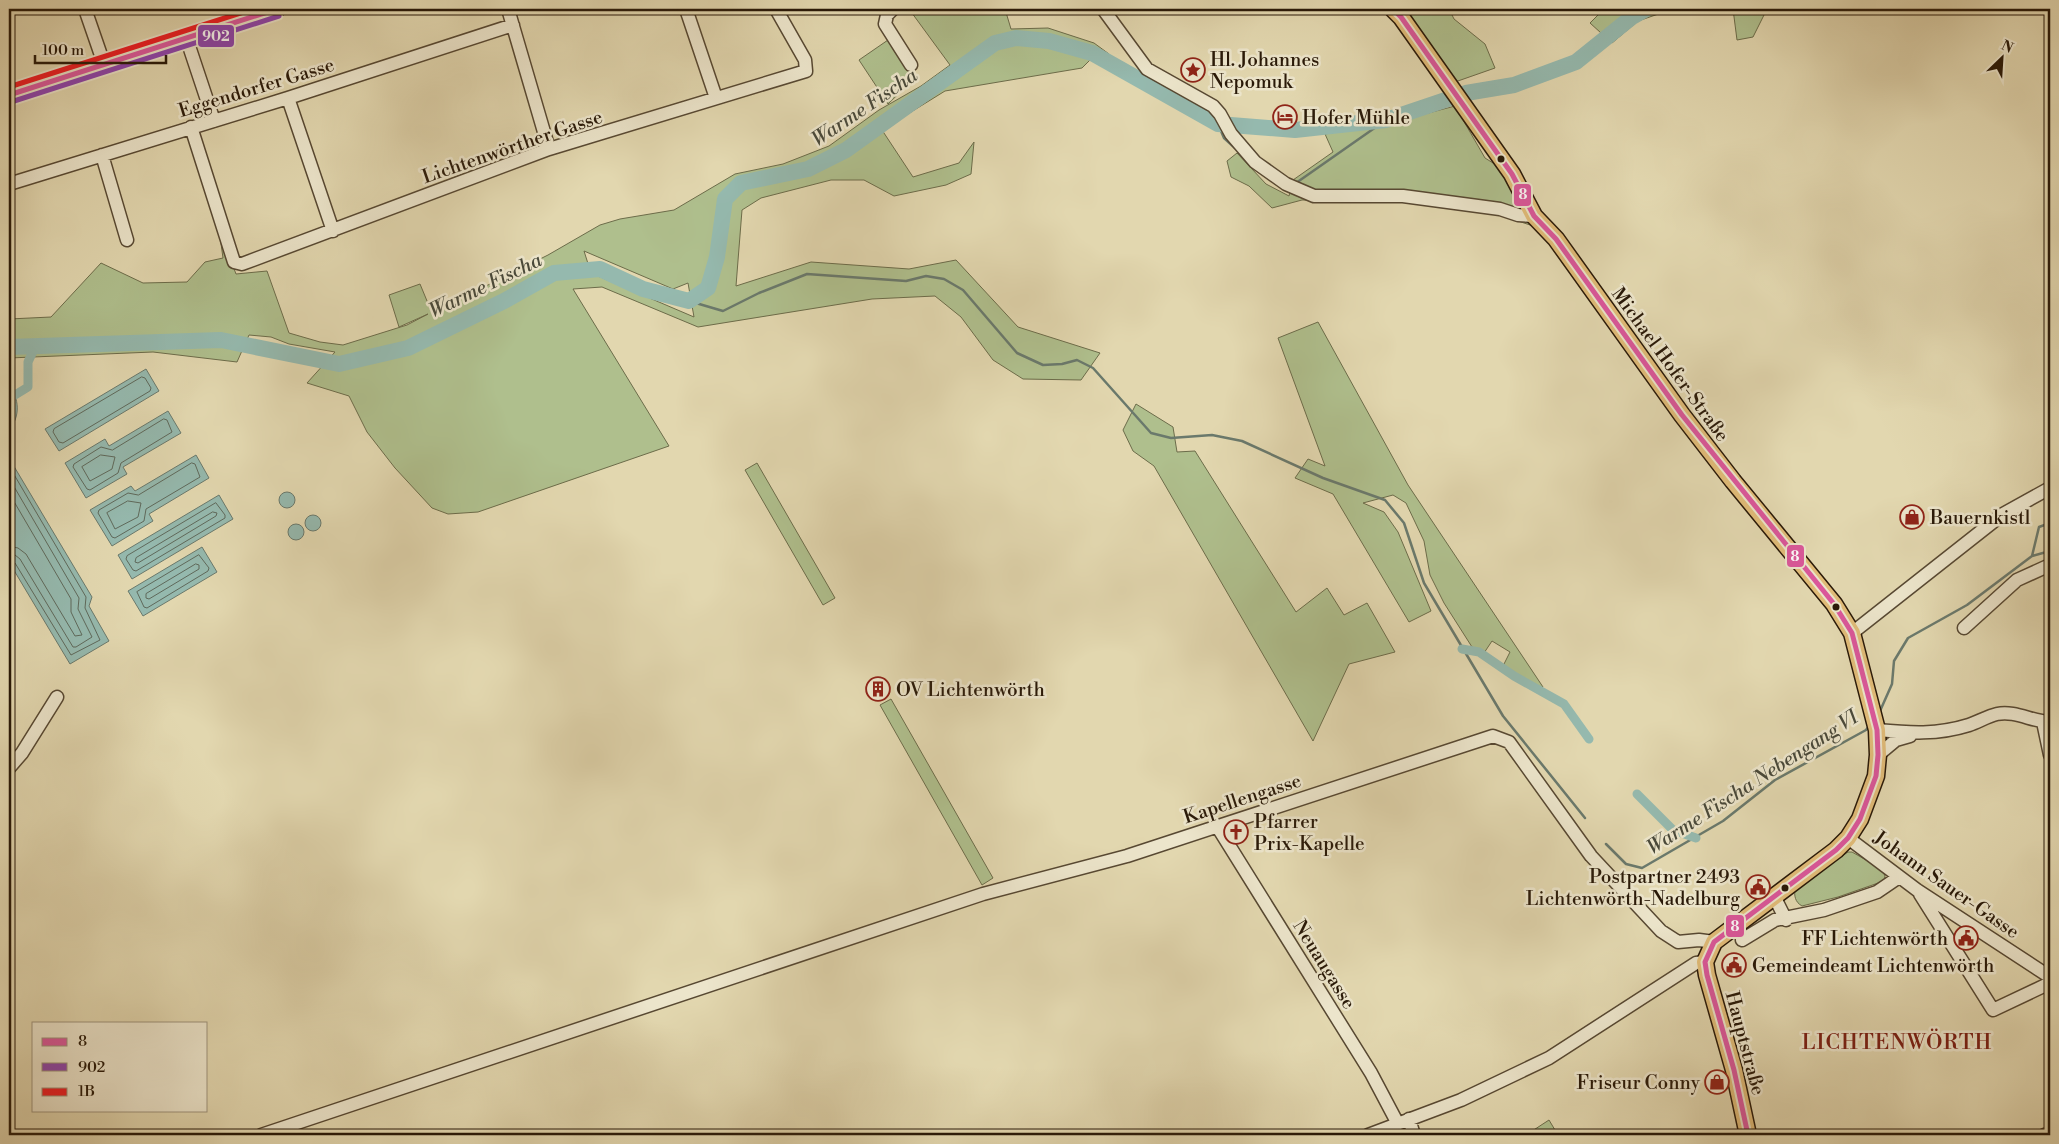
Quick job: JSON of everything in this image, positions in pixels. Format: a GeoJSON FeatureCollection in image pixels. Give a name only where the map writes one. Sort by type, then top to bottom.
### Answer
{"type":"FeatureCollection","features":[{"type":"Feature","properties":{"kind":"main road"},"geometry":{"type":"LineString","coordinates":[[9,95],[277,9]]}},
{"type":"Feature","properties":{"kind":"main road","name":"Michael Hofer-Straße"},"geometry":{"type":"LineString","coordinates":[[1398,12],[1512,174],[1534,216],[1556,239],[1682,415],[1733,481],[1834,604],[1852,633],[1877,730],[1878,754],[1876,776],[1860,820],[1848,838],[1714,942]]}},
{"type":"Feature","properties":{"kind":"main road"},"geometry":{"type":"LineString","coordinates":[[1705,962],[1714,942]]}},
{"type":"Feature","properties":{"kind":"main road","name":"Hauptstraße"},"geometry":{"type":"LineString","coordinates":[[1705,962],[1734,1070],[1748,1135]]}},
{"type":"Feature","properties":{"kind":"street"},"geometry":{"type":"LineString","coordinates":[[85,9],[104,64]]}},
{"type":"Feature","properties":{"kind":"street"},"geometry":{"type":"LineString","coordinates":[[508,9],[549,150]]}},
{"type":"Feature","properties":{"kind":"street"},"geometry":{"type":"LineString","coordinates":[[686,9],[716,98]]}},
{"type":"Feature","properties":{"kind":"street","name":"Lichtenwörther Gasse"},"geometry":{"type":"LineString","coordinates":[[191,127],[234,262],[242,264],[260,259],[549,150],[806,71],[805,60],[776,9]]}},
{"type":"Feature","properties":{"kind":"street"},"geometry":{"type":"LineString","coordinates":[[893,9],[887,15],[885,24],[912,65]]}},
{"type":"Feature","properties":{"kind":"street"},"geometry":{"type":"LineString","coordinates":[[1103,9],[1147,70],[1213,106],[1220,114],[1231,134],[1255,162],[1290,186],[1314,196],[1403,196],[1500,209],[1518,215],[1534,216]]}},
{"type":"Feature","properties":{"kind":"street","name":"Eggendorfer Gasse"},"geometry":{"type":"LineString","coordinates":[[9,184],[288,98],[513,25]]}},
{"type":"Feature","properties":{"kind":"street"},"geometry":{"type":"LineString","coordinates":[[186,37],[214,121]]}},
{"type":"Feature","properties":{"kind":"street"},"geometry":{"type":"LineString","coordinates":[[288,98],[333,231]]}},
{"type":"Feature","properties":{"kind":"street"},"geometry":{"type":"LineString","coordinates":[[102,154],[128,240]]}},
{"type":"Feature","properties":{"kind":"street"},"geometry":{"type":"LineString","coordinates":[[1852,633],[2003,514],[2050,488]]}},
{"type":"Feature","properties":{"kind":"street"},"geometry":{"type":"LineString","coordinates":[[1964,628],[2017,580],[2050,565]]}},
{"type":"Feature","properties":{"kind":"street"},"geometry":{"type":"LineString","coordinates":[[9,768],[22,754],[57,697]]}},
{"type":"Feature","properties":{"kind":"street"},"geometry":{"type":"LineString","coordinates":[[1877,730],[1917,734],[1936,733],[1970,725],[1998,714],[2008,713],[2046,722],[2050,755]]}},
{"type":"Feature","properties":{"kind":"street"},"geometry":{"type":"LineString","coordinates":[[1878,754],[1896,740],[1917,734]]}},
{"type":"Feature","properties":{"kind":"street","name":"Kapellengasse"},"geometry":{"type":"LineString","coordinates":[[262,1135],[983,894],[1127,856],[1493,736],[1509,742],[1590,856],[1661,931],[1678,942],[1699,940],[1714,942]]}},
{"type":"Feature","properties":{"kind":"street","name":"Neuaugasse"},"geometry":{"type":"LineString","coordinates":[[1217,826],[1371,1073],[1403,1122],[1414,1135]]}},
{"type":"Feature","properties":{"kind":"street","name":"Johann Sauer-Gasse"},"geometry":{"type":"LineString","coordinates":[[1848,838],[1917,890],[2050,977]]}},
{"type":"Feature","properties":{"kind":"street"},"geometry":{"type":"LineString","coordinates":[[1742,940],[1775,920],[1786,920],[1817,910],[1824,910],[1877,892],[1899,877]]}},
{"type":"Feature","properties":{"kind":"street"},"geometry":{"type":"LineString","coordinates":[[1917,890],[1992,1010],[2050,983]]}},
{"type":"Feature","properties":{"kind":"street"},"geometry":{"type":"LineString","coordinates":[[1774,896],[1786,920]]}},
{"type":"Feature","properties":{"kind":"street"},"geometry":{"type":"LineString","coordinates":[[1945,936],[1958,916]]}},
{"type":"Feature","properties":{"kind":"street"},"geometry":{"type":"LineString","coordinates":[[1368,1135],[1461,1100],[1549,1058],[1696,963],[1705,962]]}},
{"type":"Feature","properties":{"kind":"street"},"geometry":{"type":"LineString","coordinates":[[2044,1135],[2050,1133]]}},
{"type":"Feature","properties":{"kind":"green space"},"geometry":{"type":"Polygon","coordinates":[[[909,9],[1005,9],[1011,29],[1048,28],[1094,43],[1109,54],[1090,60],[1082,68],[945,91],[882,130],[913,177],[959,163],[974,142],[971,174],[946,185],[894,196],[864,180],[831,180],[761,198],[742,210],[736,286],[811,262],[909,269],[956,260],[1018,327],[1100,353],[1081,380],[1023,379],[993,360],[961,317],[935,296],[872,299],[698,327],[602,287],[573,289],[669,446],[478,512],[448,514],[432,508],[395,468],[367,432],[349,396],[307,383],[335,352],[289,344],[271,337],[249,335],[237,362],[153,352],[9,358],[9,319],[51,317],[101,263],[143,283],[187,282],[205,262],[223,258],[219,229],[236,274],[267,271],[289,333],[320,342],[343,345],[407,325],[428,314],[399,327],[389,295],[420,284],[432,313],[548,255],[600,225],[620,219],[674,210],[735,174],[783,164],[829,146],[879,110],[921,86],[950,65],[909,9]],[[584,251],[591,273],[694,317],[688,283],[673,289],[584,251]]]}},
{"type":"Feature","properties":{"kind":"green space"},"geometry":{"type":"Polygon","coordinates":[[[1402,9],[1449,9],[1454,19],[1485,44],[1495,68],[1455,82],[1402,9]]]}},
{"type":"Feature","properties":{"kind":"green space"},"geometry":{"type":"Polygon","coordinates":[[[1604,9],[1673,9],[1638,21],[1612,43],[1590,23],[1604,9]]]}},
{"type":"Feature","properties":{"kind":"green space"},"geometry":{"type":"Polygon","coordinates":[[[1733,9],[1767,9],[1753,37],[1737,40],[1733,9]]]}},
{"type":"Feature","properties":{"kind":"green space"},"geometry":{"type":"Polygon","coordinates":[[[1792,9],[1904,9],[1891,12],[1792,9]]]}},
{"type":"Feature","properties":{"kind":"green space"},"geometry":{"type":"Polygon","coordinates":[[[888,40],[915,78],[888,104],[859,60],[888,40]]]}},
{"type":"Feature","properties":{"kind":"green space"},"geometry":{"type":"Polygon","coordinates":[[[1455,106],[1485,158],[1501,168],[1533,226],[1494,213],[1400,201],[1302,200],[1272,208],[1249,186],[1231,177],[1227,161],[1237,153],[1266,184],[1289,196],[1293,180],[1333,152],[1325,134],[1390,123],[1455,106]]]}},
{"type":"Feature","properties":{"kind":"green space"},"geometry":{"type":"Polygon","coordinates":[[[1318,322],[1408,485],[1543,687],[1541,689],[1503,666],[1510,652],[1492,641],[1484,653],[1472,647],[1444,603],[1430,575],[1424,541],[1406,503],[1393,495],[1363,503],[1384,512],[1398,532],[1431,611],[1409,622],[1333,494],[1295,478],[1308,459],[1325,466],[1278,338],[1318,322]]]}},
{"type":"Feature","properties":{"kind":"green space"},"geometry":{"type":"Polygon","coordinates":[[[1136,404],[1173,427],[1177,452],[1195,451],[1296,612],[1327,588],[1344,615],[1367,603],[1395,652],[1349,664],[1313,741],[1154,466],[1133,451],[1123,430],[1136,404]]]}},
{"type":"Feature","properties":{"kind":"green space"},"geometry":{"type":"Polygon","coordinates":[[[757,463],[835,598],[823,605],[745,470],[757,463]]]}},
{"type":"Feature","properties":{"kind":"green space"},"geometry":{"type":"Polygon","coordinates":[[[891,699],[993,878],[982,885],[880,705],[891,699]]]}},
{"type":"Feature","properties":{"kind":"green space"},"geometry":{"type":"Polygon","coordinates":[[[1848,852],[1852,852],[1882,869],[1885,876],[1884,881],[1838,897],[1802,906],[1798,903],[1795,888],[1848,852]]]}},
{"type":"Feature","properties":{"kind":"green space"},"geometry":{"type":"Polygon","coordinates":[[[1549,1120],[1558,1135],[1526,1135],[1549,1120]]]}},
{"type":"Feature","properties":{"kind":"water"},"geometry":{"type":"Polygon","coordinates":[[[146,369],[159,391],[59,451],[45,429],[146,369]]]}},
{"type":"Feature","properties":{"kind":"water"},"geometry":{"type":"Polygon","coordinates":[[[9,385],[17,401],[17,413],[9,430],[9,385]]]}},
{"type":"Feature","properties":{"kind":"water"},"geometry":{"type":"Polygon","coordinates":[[[168,411],[181,433],[123,467],[127,474],[86,498],[65,463],[105,439],[109,446],[168,411]]]}},
{"type":"Feature","properties":{"kind":"water"},"geometry":{"type":"Polygon","coordinates":[[[196,455],[209,478],[149,514],[153,521],[112,546],[90,510],[131,486],[135,491],[196,455]]]}},
{"type":"Feature","properties":{"kind":"water"},"geometry":{"type":"Polygon","coordinates":[[[9,458],[92,597],[89,606],[109,641],[70,664],[9,562],[9,458]]]}},
{"type":"Feature","properties":{"kind":"water"},"geometry":{"type":"Polygon","coordinates":[[[287,492],[295,500],[287,508],[279,500],[287,492]]]}},
{"type":"Feature","properties":{"kind":"water"},"geometry":{"type":"Polygon","coordinates":[[[219,495],[233,519],[132,579],[118,555],[219,495]]]}},
{"type":"Feature","properties":{"kind":"water"},"geometry":{"type":"Polygon","coordinates":[[[313,515],[319,517],[321,523],[319,529],[313,531],[307,529],[305,523],[307,517],[313,515]]]}},
{"type":"Feature","properties":{"kind":"water"},"geometry":{"type":"Polygon","coordinates":[[[293,524],[299,524],[304,529],[302,538],[293,540],[288,535],[288,529],[293,524]]]}},
{"type":"Feature","properties":{"kind":"water"},"geometry":{"type":"Polygon","coordinates":[[[202,547],[217,572],[143,616],[128,591],[202,547]]]}},
{"type":"Feature","properties":{"kind":"waterway","name":"Warme Fischa"},"geometry":{"type":"LineString","coordinates":[[9,347],[221,340],[339,364],[408,348],[504,301],[554,273],[600,269],[643,289],[689,301],[708,288],[717,257],[725,199],[741,183],[808,169],[846,150],[995,43],[1016,38],[1049,41],[1092,53],[1218,124],[1295,130],[1386,120],[1466,93],[1514,85],[1576,62],[1632,17],[1646,9]]}},
{"type":"Feature","properties":{"kind":"waterway"},"geometry":{"type":"LineString","coordinates":[[1296,183],[1386,120]]}},
{"type":"Feature","properties":{"kind":"waterway"},"geometry":{"type":"LineString","coordinates":[[1218,124],[1224,138],[1235,148]]}},
{"type":"Feature","properties":{"kind":"waterway","name":"Warme Fischa Nebengang VI"},"geometry":{"type":"LineString","coordinates":[[689,301],[723,311],[759,293],[807,274],[906,281],[926,276],[944,279],[963,290],[1017,353],[1043,365],[1062,364],[1077,360],[1093,368],[1151,433],[1171,438],[1212,435],[1242,441],[1323,478],[1385,500],[1404,523],[1424,583],[1503,716],[1585,818]]}},
{"type":"Feature","properties":{"kind":"waterway"},"geometry":{"type":"LineString","coordinates":[[15,395],[28,387],[28,362],[36,345]]}},
{"type":"Feature","properties":{"kind":"waterway"},"geometry":{"type":"LineString","coordinates":[[2032,556],[2039,527],[2050,523]]}},
{"type":"Feature","properties":{"kind":"waterway","name":"Warme Fischa Nebengang VI"},"geometry":{"type":"LineString","coordinates":[[1880,711],[1892,684],[1894,661],[1908,638],[1967,605],[2032,556],[2050,551]]}},
{"type":"Feature","properties":{"kind":"waterway"},"geometry":{"type":"LineString","coordinates":[[1462,649],[1479,652],[1514,676],[1564,704],[1589,739]]}},
{"type":"Feature","properties":{"kind":"waterway","name":"Warme Fischa Nebengang VI"},"geometry":{"type":"LineString","coordinates":[[1606,844],[1626,864],[1642,868],[1723,821],[1775,780],[1866,730],[1869,726]]}},
{"type":"Feature","properties":{"kind":"waterway"},"geometry":{"type":"LineString","coordinates":[[1637,794],[1673,830],[1696,838]]}},
{"type":"Feature","properties":{"kind":"transit line","name":"1B"},"geometry":{"type":"LineString","coordinates":[[9,87],[253,9]]}},
{"type":"Feature","properties":{"kind":"transit line","name":"8"},"geometry":{"type":"LineString","coordinates":[[9,95],[277,9]]}},
{"type":"Feature","properties":{"kind":"transit line","name":"8"},"geometry":{"type":"LineString","coordinates":[[1393,9],[1401,17],[1512,174],[1534,216],[1556,239],[1682,415],[1834,604],[1852,633],[1877,730],[1878,755],[1876,776],[1860,819],[1848,838],[1836,850],[1714,942],[1705,962],[1734,1070],[1748,1135]]}},
{"type":"Feature","properties":{"kind":"transit line","name":"902"},"geometry":{"type":"LineString","coordinates":[[11,102],[279,16]]}},
{"type":"Feature","properties":{"kind":"place","name":"Hl. Johannes Nepomuk"},"geometry":{"type":"Point","coordinates":[1193,70]}},
{"type":"Feature","properties":{"kind":"place","name":"Hofer Mühle"},"geometry":{"type":"Point","coordinates":[1285,117]}},
{"type":"Feature","properties":{"kind":"place","name":"Bauernkistl"},"geometry":{"type":"Point","coordinates":[1912,517]}},
{"type":"Feature","properties":{"kind":"place","name":"OV Lichtenwörth"},"geometry":{"type":"Point","coordinates":[878,689]}},
{"type":"Feature","properties":{"kind":"place","name":"Pfarrer Prix-Kapelle"},"geometry":{"type":"Point","coordinates":[1236,832]}},
{"type":"Feature","properties":{"kind":"place","name":"Postpartner 2493 Lichtenwörth-Nadelburg"},"geometry":{"type":"Point","coordinates":[1758,887]}},
{"type":"Feature","properties":{"kind":"place","name":"FF Lichtenwörth"},"geometry":{"type":"Point","coordinates":[1966,938]}},
{"type":"Feature","properties":{"kind":"place","name":"Gemeindeamt Lichtenwörth"},"geometry":{"type":"Point","coordinates":[1734,965]}},
{"type":"Feature","properties":{"kind":"place","name":"Friseur Conny"},"geometry":{"type":"Point","coordinates":[1717,1082]}},
{"type":"Feature","properties":{"kind":"district","name":"LICHTENWÖRTH"},"geometry":{"type":"Point","coordinates":[1897,1042]}}]}
